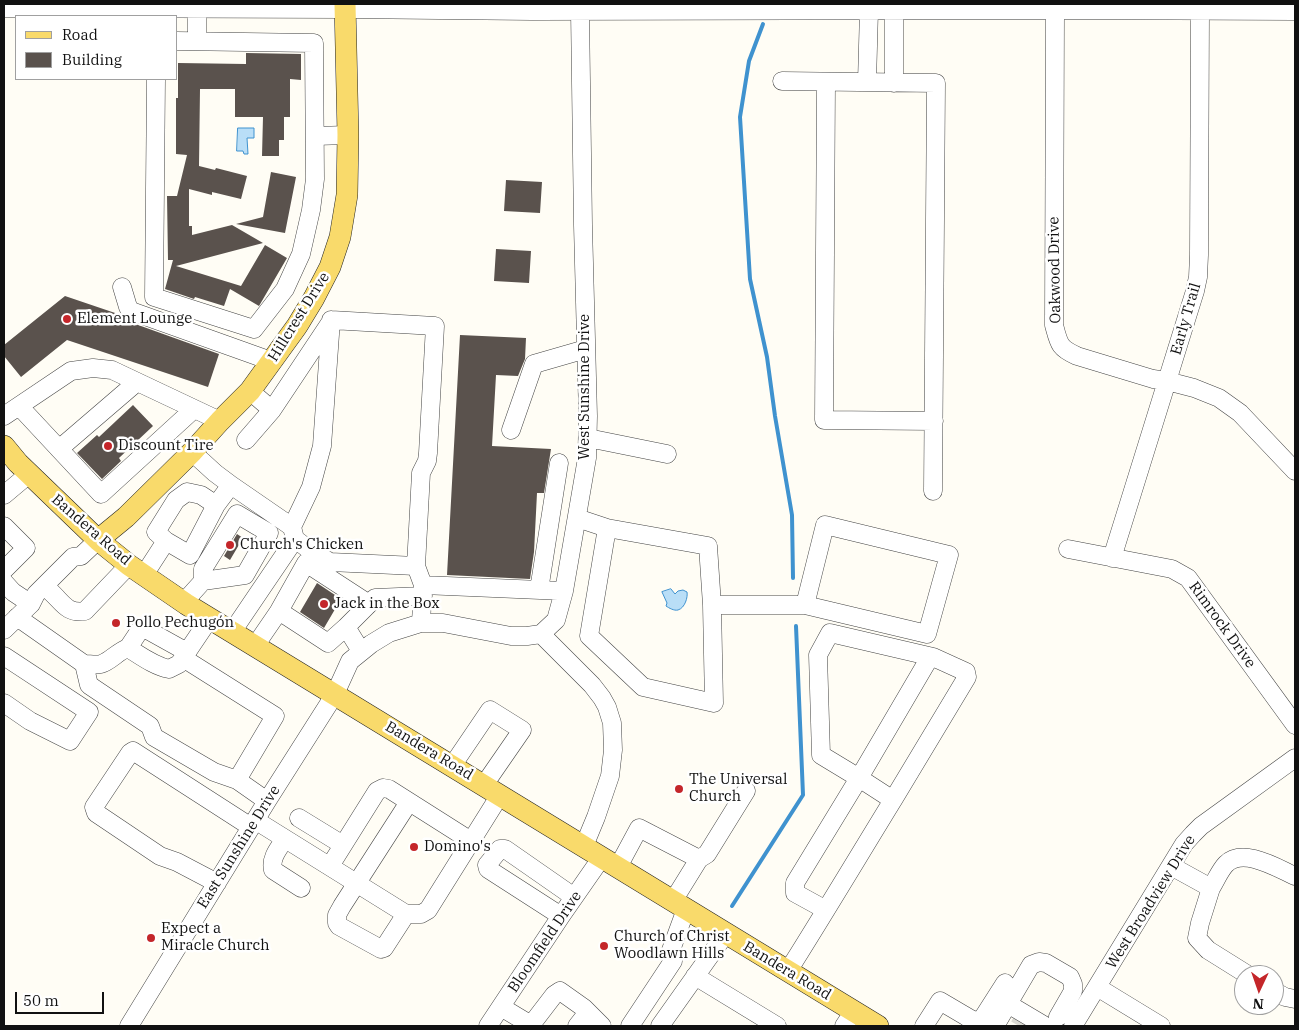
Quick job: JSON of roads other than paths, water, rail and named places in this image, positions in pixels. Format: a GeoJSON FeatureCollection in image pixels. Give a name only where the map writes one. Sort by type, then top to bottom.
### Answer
{"type":"FeatureCollection","features":[{"type":"Feature","properties":{"kind":"main road","name":"Hillcrest Drive"},"geometry":{"type":"LineString","coordinates":[[98,540],[126,517],[250,391],[314,298],[330,267],[340,237],[347,195],[348,141],[345,6]]}},
{"type":"Feature","properties":{"kind":"main road","name":"Bandera Road"},"geometry":{"type":"LineString","coordinates":[[7,455],[98,540],[137,570],[184,602],[788,971],[849,1019],[878,1026]]}},
{"type":"Feature","properties":{"kind":"street"},"geometry":{"type":"LineString","coordinates":[[11,6],[152,6],[197,9],[345,6],[580,11],[698,7],[894,11],[1192,8],[1295,11]]}},
{"type":"Feature","properties":{"kind":"street","name":"Early Trail"},"geometry":{"type":"LineString","coordinates":[[1112,558],[1196,291],[1199,255],[1192,8]]}},
{"type":"Feature","properties":{"kind":"street"},"geometry":{"type":"LineString","coordinates":[[197,9],[198,40]]}},
{"type":"Feature","properties":{"kind":"street"},"geometry":{"type":"LineString","coordinates":[[867,82],[869,10]]}},
{"type":"Feature","properties":{"kind":"street","name":"Oakwood Drive"},"geometry":{"type":"LineString","coordinates":[[1055,10],[1054,325],[1059,344],[1067,352],[1077,356],[1153,379],[1168,381],[1207,392],[1230,405],[1250,423],[1295,471]]}},
{"type":"Feature","properties":{"kind":"street","name":"West Sunshine Drive"},"geometry":{"type":"LineString","coordinates":[[541,634],[556,620],[564,591],[587,458],[580,11]]}},
{"type":"Feature","properties":{"kind":"street"},"geometry":{"type":"LineString","coordinates":[[894,11],[894,83]]}},
{"type":"Feature","properties":{"kind":"street"},"geometry":{"type":"LineString","coordinates":[[156,80],[154,297],[254,329],[285,289],[301,254],[311,210],[315,179],[314,43],[178,41]]}},
{"type":"Feature","properties":{"kind":"street"},"geometry":{"type":"LineString","coordinates":[[868,62],[894,62]]}},
{"type":"Feature","properties":{"kind":"street"},"geometry":{"type":"LineString","coordinates":[[782,81],[936,83],[933,491]]}},
{"type":"Feature","properties":{"kind":"street"},"geometry":{"type":"LineString","coordinates":[[826,82],[824,420],[934,421]]}},
{"type":"Feature","properties":{"kind":"street"},"geometry":{"type":"LineString","coordinates":[[315,142],[348,141]]}},
{"type":"Feature","properties":{"kind":"street"},"geometry":{"type":"LineString","coordinates":[[122,288],[131,311],[272,361]]}},
{"type":"Feature","properties":{"kind":"street"},"geometry":{"type":"LineString","coordinates":[[331,320],[435,326],[428,453],[427,461],[421,473],[416,566],[423,590],[421,623]]}},
{"type":"Feature","properties":{"kind":"street"},"geometry":{"type":"LineString","coordinates":[[246,440],[272,410],[331,320]]}},
{"type":"Feature","properties":{"kind":"street"},"geometry":{"type":"LineString","coordinates":[[232,632],[292,537],[311,487],[322,446],[331,320]]}},
{"type":"Feature","properties":{"kind":"street"},"geometry":{"type":"LineString","coordinates":[[292,332],[312,349]]}},
{"type":"Feature","properties":{"kind":"street"},"geometry":{"type":"LineString","coordinates":[[511,430],[534,364],[586,349]]}},
{"type":"Feature","properties":{"kind":"street"},"geometry":{"type":"LineString","coordinates":[[4,416],[71,371],[93,368],[112,370],[220,421]]}},
{"type":"Feature","properties":{"kind":"street"},"geometry":{"type":"LineString","coordinates":[[59,449],[137,382]]}},
{"type":"Feature","properties":{"kind":"street"},"geometry":{"type":"LineString","coordinates":[[250,391],[272,410]]}},
{"type":"Feature","properties":{"kind":"street"},"geometry":{"type":"LineString","coordinates":[[19,406],[102,494],[194,409]]}},
{"type":"Feature","properties":{"kind":"street"},"geometry":{"type":"LineString","coordinates":[[588,438],[667,454]]}},
{"type":"Feature","properties":{"kind":"street"},"geometry":{"type":"LineString","coordinates":[[192,452],[292,537],[330,562],[416,566]]}},
{"type":"Feature","properties":{"kind":"street"},"geometry":{"type":"LineString","coordinates":[[539,590],[559,463]]}},
{"type":"Feature","properties":{"kind":"street"},"geometry":{"type":"LineString","coordinates":[[4,495],[29,474]]}},
{"type":"Feature","properties":{"kind":"street"},"geometry":{"type":"LineString","coordinates":[[190,555],[216,505],[231,486]]}},
{"type":"Feature","properties":{"kind":"street"},"geometry":{"type":"LineString","coordinates":[[207,564],[166,541],[156,532],[176,500],[187,492],[200,495],[216,505]]}},
{"type":"Feature","properties":{"kind":"street"},"geometry":{"type":"LineString","coordinates":[[203,581],[203,569],[237,514],[268,533],[292,537]]}},
{"type":"Feature","properties":{"kind":"street"},"geometry":{"type":"LineString","coordinates":[[577,518],[607,528],[708,546],[712,605],[714,703],[643,687],[589,636],[607,528]]}},
{"type":"Feature","properties":{"kind":"street"},"geometry":{"type":"LineString","coordinates":[[712,605],[806,605],[927,634],[949,555],[825,525],[806,605]]}},
{"type":"Feature","properties":{"kind":"street"},"geometry":{"type":"LineString","coordinates":[[4,526],[26,548],[4,570]]}},
{"type":"Feature","properties":{"kind":"street"},"geometry":{"type":"LineString","coordinates":[[244,574],[268,533]]}},
{"type":"Feature","properties":{"kind":"street","name":"Hillcrest Drive"},"geometry":{"type":"LineString","coordinates":[[4,630],[31,604],[36,594],[73,557],[81,556],[98,540]]}},
{"type":"Feature","properties":{"kind":"street"},"geometry":{"type":"LineString","coordinates":[[50,592],[70,611],[85,611],[137,570],[166,541]]}},
{"type":"Feature","properties":{"kind":"street","name":"Rimrock Drive"},"geometry":{"type":"LineString","coordinates":[[1068,549],[1172,569],[1188,578],[1295,725]]}},
{"type":"Feature","properties":{"kind":"street","name":"Hillcrest Drive"},"geometry":{"type":"LineString","coordinates":[[31,604],[42,600],[80,562],[81,556]]}},
{"type":"Feature","properties":{"kind":"street"},"geometry":{"type":"LineString","coordinates":[[255,646],[279,611],[306,564],[369,604]]}},
{"type":"Feature","properties":{"kind":"street"},"geometry":{"type":"LineString","coordinates":[[184,602],[203,581],[244,574],[261,588]]}},
{"type":"Feature","properties":{"kind":"street"},"geometry":{"type":"LineString","coordinates":[[4,582],[13,592],[31,604]]}},
{"type":"Feature","properties":{"kind":"street"},"geometry":{"type":"LineString","coordinates":[[279,611],[328,644],[375,598],[423,590],[564,591]]}},
{"type":"Feature","properties":{"kind":"street"},"geometry":{"type":"LineString","coordinates":[[17,617],[84,664],[92,665],[102,664],[121,650],[128,648],[142,627],[275,716],[237,780]]}},
{"type":"Feature","properties":{"kind":"street"},"geometry":{"type":"LineString","coordinates":[[128,648],[163,668],[169,669],[179,664],[210,618]]}},
{"type":"Feature","properties":{"kind":"street"},"geometry":{"type":"LineString","coordinates":[[335,694],[350,661],[361,650],[389,633],[421,623],[443,623],[511,636],[541,634],[592,685],[607,707],[612,723],[613,750],[610,776],[584,846]]}},
{"type":"Feature","properties":{"kind":"street"},"geometry":{"type":"LineString","coordinates":[[346,627],[361,650]]}},
{"type":"Feature","properties":{"kind":"street"},"geometry":{"type":"LineString","coordinates":[[788,971],[893,800],[967,677],[966,672],[930,657],[830,633],[818,655],[821,755],[893,800]]}},
{"type":"Feature","properties":{"kind":"street"},"geometry":{"type":"LineString","coordinates":[[4,656],[89,712],[70,741],[30,721],[4,703]]}},
{"type":"Feature","properties":{"kind":"street"},"geometry":{"type":"LineString","coordinates":[[826,910],[795,893],[795,883],[930,657]]}},
{"type":"Feature","properties":{"kind":"street"},"geometry":{"type":"LineString","coordinates":[[84,664],[89,685],[150,726],[154,736],[214,772],[237,780],[267,801]]}},
{"type":"Feature","properties":{"kind":"street","name":"East Sunshine Drive"},"geometry":{"type":"LineString","coordinates":[[129,1026],[335,694]]}},
{"type":"Feature","properties":{"kind":"street"},"geometry":{"type":"LineString","coordinates":[[217,883],[177,862],[160,856],[96,813],[94,807],[133,751],[253,824],[285,839],[406,914],[420,914],[428,910],[472,841],[492,790],[522,730],[490,710],[452,766]]}},
{"type":"Feature","properties":{"kind":"street","name":"West Broadview Drive"},"geometry":{"type":"LineString","coordinates":[[1073,1026],[1184,844],[1201,826],[1295,758]]}},
{"type":"Feature","properties":{"kind":"street"},"geometry":{"type":"LineString","coordinates":[[330,866],[377,791],[383,788],[389,789],[472,841]]}},
{"type":"Feature","properties":{"kind":"street"},"geometry":{"type":"LineString","coordinates":[[630,1026],[673,961],[671,950],[680,905],[699,859],[707,854],[746,790]]}},
{"type":"Feature","properties":{"kind":"street"},"geometry":{"type":"LineString","coordinates":[[406,914],[384,948],[381,949],[339,926],[337,923],[337,915],[409,802]]}},
{"type":"Feature","properties":{"kind":"street"},"geometry":{"type":"LineString","coordinates":[[299,818],[343,845]]}},
{"type":"Feature","properties":{"kind":"street","name":"Bloomfield Drive"},"geometry":{"type":"LineString","coordinates":[[488,1026],[574,897],[610,862],[639,828],[699,859]]}},
{"type":"Feature","properties":{"kind":"street"},"geometry":{"type":"LineString","coordinates":[[285,839],[273,859],[273,870],[301,888]]}},
{"type":"Feature","properties":{"kind":"street"},"geometry":{"type":"LineString","coordinates":[[561,916],[488,869],[487,865],[500,849],[505,849],[574,897]]}},
{"type":"Feature","properties":{"kind":"street"},"geometry":{"type":"LineString","coordinates":[[1234,966],[1208,950],[1196,938],[1211,888],[1226,864],[1238,857],[1256,859],[1295,876]]}},
{"type":"Feature","properties":{"kind":"street"},"geometry":{"type":"LineString","coordinates":[[1171,866],[1211,888]]}},
{"type":"Feature","properties":{"kind":"street"},"geometry":{"type":"LineString","coordinates":[[660,1026],[726,933]]}},
{"type":"Feature","properties":{"kind":"street"},"geometry":{"type":"LineString","coordinates":[[995,1026],[1031,966],[1039,962],[1046,962],[1070,977],[1073,984],[1073,991],[1051,1023]]}},
{"type":"Feature","properties":{"kind":"street"},"geometry":{"type":"LineString","coordinates":[[695,976],[777,1026]]}},
{"type":"Feature","properties":{"kind":"street"},"geometry":{"type":"LineString","coordinates":[[924,1026],[940,1001],[972,1024],[982,1019],[1005,983]]}},
{"type":"Feature","properties":{"kind":"street"},"geometry":{"type":"LineString","coordinates":[[1097,987],[1161,1026]]}},
{"type":"Feature","properties":{"kind":"street"},"geometry":{"type":"LineString","coordinates":[[501,1007],[531,1026],[554,995],[560,991],[584,1008],[602,1026]]}},
{"type":"Feature","properties":{"kind":"street"},"geometry":{"type":"LineString","coordinates":[[1008,1004],[1025,1017],[1073,1026]]}},
{"type":"Feature","properties":{"kind":"street"},"geometry":{"type":"LineString","coordinates":[[577,1026],[588,1012]]}},
{"type":"Feature","properties":{"kind":"water"},"geometry":{"type":"Polygon","coordinates":[[[238,128],[254,128],[254,138],[247,138],[248,154],[244,154],[243,151],[237,151],[238,128]]]}},
{"type":"Feature","properties":{"kind":"water"},"geometry":{"type":"Polygon","coordinates":[[[671,589],[675,594],[683,590],[687,592],[686,602],[678,610],[673,610],[666,606],[667,603],[662,592],[671,589]]]}},
{"type":"Feature","properties":{"kind":"waterway"},"geometry":{"type":"LineString","coordinates":[[763,24],[749,61],[740,117],[750,279],[767,357],[792,515],[793,578]]}},
{"type":"Feature","properties":{"kind":"waterway"},"geometry":{"type":"LineString","coordinates":[[732,906],[803,795],[796,626]]}},
{"type":"Feature","properties":{"kind":"tunnel"},"geometry":{"type":"LineString","coordinates":[[1019,1026],[1023,1019]]}},
{"type":"Feature","properties":{"kind":"place","name":"Element Lounge"},"geometry":{"type":"Point","coordinates":[67,319]}},
{"type":"Feature","properties":{"kind":"place","name":"Discount Tire"},"geometry":{"type":"Point","coordinates":[108,446]}},
{"type":"Feature","properties":{"kind":"place","name":"Church's Chicken"},"geometry":{"type":"Point","coordinates":[230,545]}},
{"type":"Feature","properties":{"kind":"place","name":"Jack in the Box"},"geometry":{"type":"Point","coordinates":[324,604]}},
{"type":"Feature","properties":{"kind":"place","name":"Pollo Pechugón"},"geometry":{"type":"Point","coordinates":[116,623]}},
{"type":"Feature","properties":{"kind":"place","name":"The Universal Church"},"geometry":{"type":"Point","coordinates":[679,789]}},
{"type":"Feature","properties":{"kind":"place","name":"Domino's"},"geometry":{"type":"Point","coordinates":[414,847]}},
{"type":"Feature","properties":{"kind":"place","name":"Expect a Miracle Church"},"geometry":{"type":"Point","coordinates":[151,938]}},
{"type":"Feature","properties":{"kind":"place","name":"Church of Christ Woodlawn Hills"},"geometry":{"type":"Point","coordinates":[604,946]}}]}
